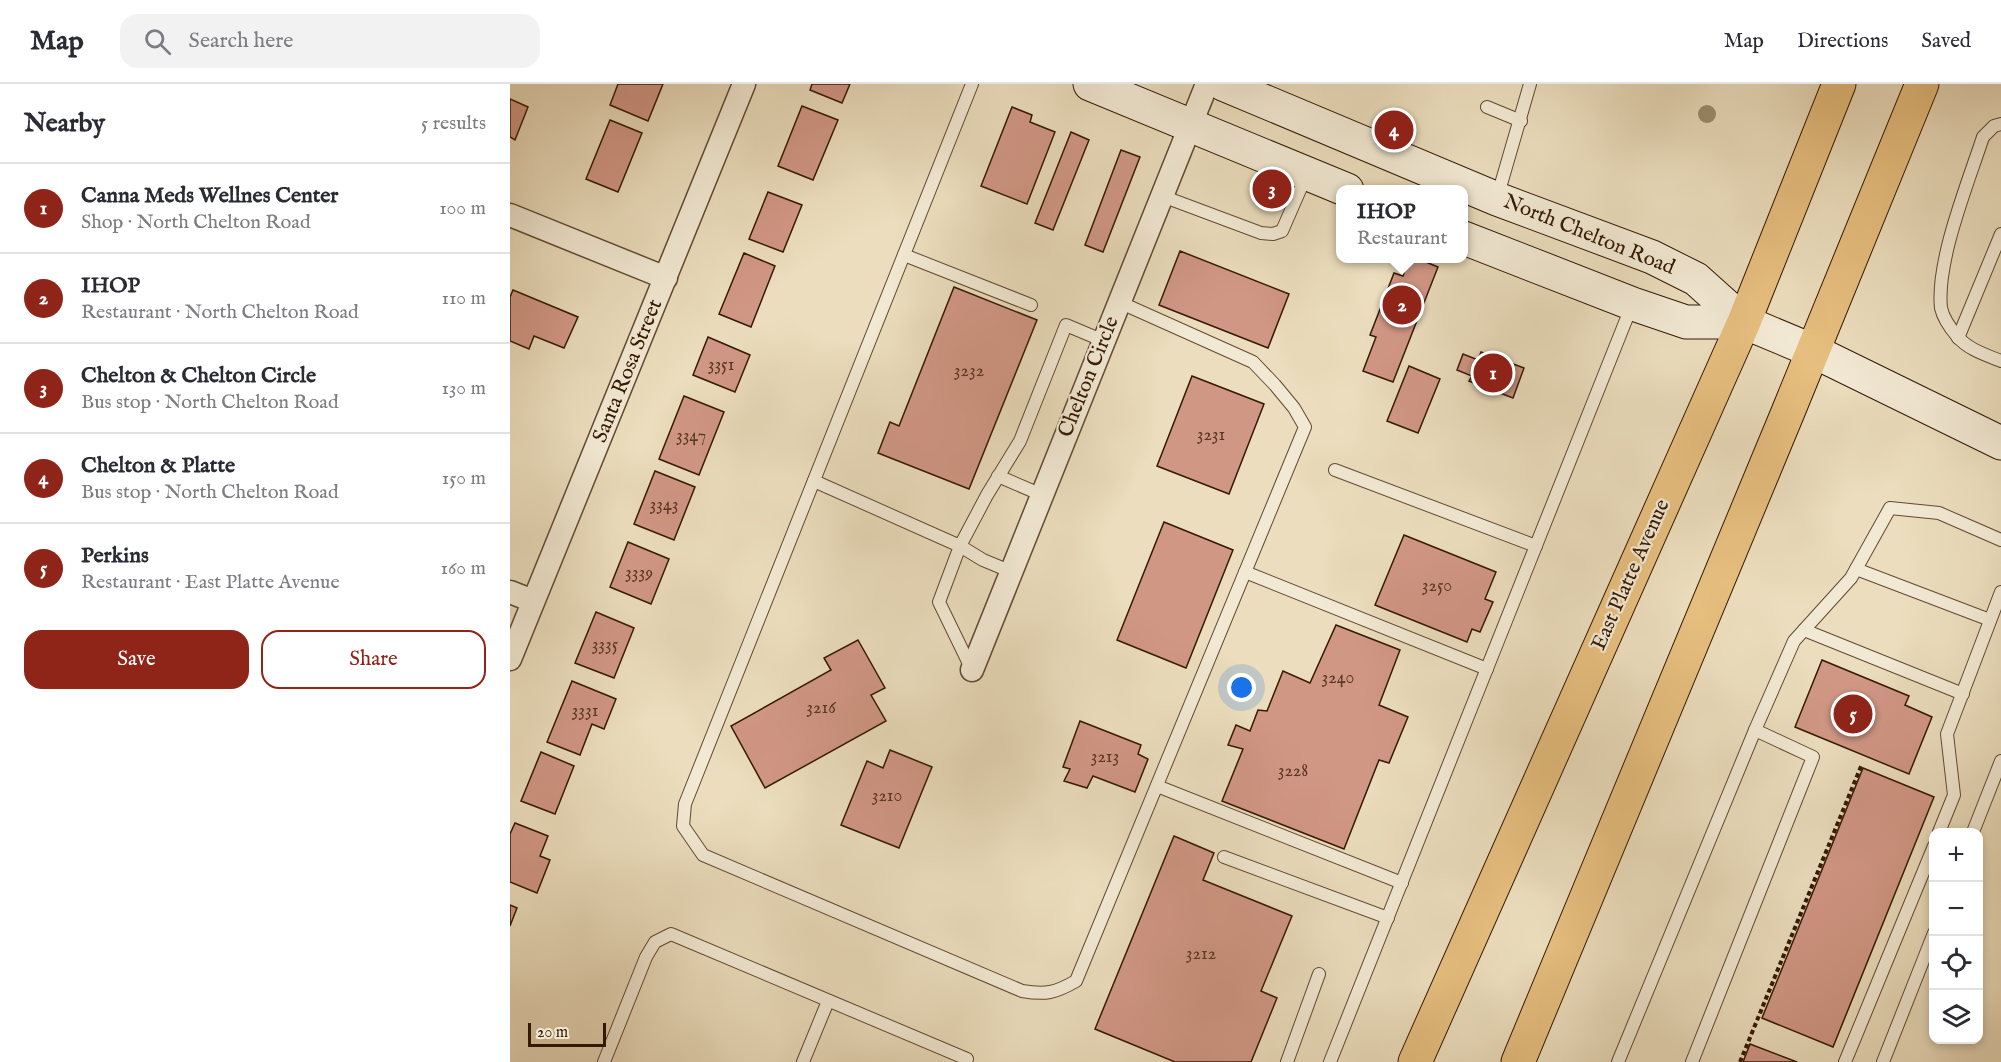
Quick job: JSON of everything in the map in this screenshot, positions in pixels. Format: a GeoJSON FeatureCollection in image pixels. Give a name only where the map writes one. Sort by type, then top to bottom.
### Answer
{"type":"FeatureCollection","features":[{"type":"Feature","properties":{"kind":"main road"},"geometry":{"type":"LineString","coordinates":[[1090,84],[1337,185]]}},
{"type":"Feature","properties":{"kind":"main road","name":"North Chelton Road"},"geometry":{"type":"LineString","coordinates":[[1222,84],[1464,185]]}},
{"type":"Feature","properties":{"kind":"main road","name":"East Platte Avenue"},"geometry":{"type":"LineString","coordinates":[[1415,1062],[1744,322],[1839,84]]}},
{"type":"Feature","properties":{"kind":"main road"},"geometry":{"type":"LineString","coordinates":[[1518,1062],[1922,84]]}},
{"type":"Feature","properties":{"kind":"main road","name":"North Chelton Road"},"geometry":{"type":"LineString","coordinates":[[1468,187],[1652,257],[1696,279],[1744,322],[1813,351],[2001,443]]}},
{"type":"Feature","properties":{"kind":"main road","name":"North Chelton Road"},"geometry":{"type":"LineString","coordinates":[[1468,240],[1633,304],[1686,322],[1744,322]]}},
{"type":"Feature","properties":{"kind":"street","name":"Santa Rosa Street"},"geometry":{"type":"LineString","coordinates":[[510,658],[744,84]]}},
{"type":"Feature","properties":{"kind":"street","name":"Chelton Circle"},"geometry":{"type":"LineString","coordinates":[[972,670],[1207,84]]}},
{"type":"Feature","properties":{"kind":"street"},"geometry":{"type":"LineString","coordinates":[[510,214],[666,278]]}},
{"type":"Feature","properties":{"kind":"street"},"geometry":{"type":"LineString","coordinates":[[510,592],[533,601]]}},
{"type":"Feature","properties":{"kind":"lane"},"geometry":{"type":"LineString","coordinates":[[972,84],[685,804],[683,826],[703,855],[1022,991],[1038,994],[1057,992],[1076,981],[1305,427],[1294,408],[1252,362],[1119,302]]}},
{"type":"Feature","properties":{"kind":"lane"},"geometry":{"type":"LineString","coordinates":[[1497,199],[1530,84]]}},
{"type":"Feature","properties":{"kind":"lane"},"geometry":{"type":"LineString","coordinates":[[1487,107],[1521,121]]}},
{"type":"Feature","properties":{"kind":"lane"},"geometry":{"type":"LineString","coordinates":[[2001,124],[1994,126],[1983,137],[1946,256],[1941,289],[1942,311],[1958,338],[1973,349],[2001,361]]}},
{"type":"Feature","properties":{"kind":"lane"},"geometry":{"type":"LineString","coordinates":[[1162,196],[1261,233],[1274,234],[1282,231],[1307,173]]}},
{"type":"Feature","properties":{"kind":"lane"},"geometry":{"type":"LineString","coordinates":[[1958,338],[2001,234]]}},
{"type":"Feature","properties":{"kind":"lane"},"geometry":{"type":"LineString","coordinates":[[904,255],[1031,305]]}},
{"type":"Feature","properties":{"kind":"lane"},"geometry":{"type":"LineString","coordinates":[[1330,1062],[1633,304]]}},
{"type":"Feature","properties":{"kind":"lane"},"geometry":{"type":"LineString","coordinates":[[972,670],[939,602],[960,546],[1020,441],[1066,325],[1104,341]]}},
{"type":"Feature","properties":{"kind":"lane"},"geometry":{"type":"LineString","coordinates":[[1335,470],[1536,546]]}},
{"type":"Feature","properties":{"kind":"lane"},"geometry":{"type":"LineString","coordinates":[[999,476],[1042,495]]}},
{"type":"Feature","properties":{"kind":"lane"},"geometry":{"type":"LineString","coordinates":[[814,481],[960,546],[983,561],[1012,572]]}},
{"type":"Feature","properties":{"kind":"lane"},"geometry":{"type":"LineString","coordinates":[[1618,1062],[1794,641],[1851,578],[1890,508],[1939,513],[2001,540]]}},
{"type":"Feature","properties":{"kind":"lane"},"geometry":{"type":"LineString","coordinates":[[1856,569],[1990,620]]}},
{"type":"Feature","properties":{"kind":"lane"},"geometry":{"type":"LineString","coordinates":[[1245,572],[1487,669]]}},
{"type":"Feature","properties":{"kind":"lane"},"geometry":{"type":"LineString","coordinates":[[1941,828],[1954,795],[1947,734],[2001,592]]}},
{"type":"Feature","properties":{"kind":"lane"},"geometry":{"type":"LineString","coordinates":[[1804,630],[1963,694]]}},
{"type":"Feature","properties":{"kind":"lane"},"geometry":{"type":"LineString","coordinates":[[1692,1062],[1813,757],[1755,730]]}},
{"type":"Feature","properties":{"kind":"lane"},"geometry":{"type":"LineString","coordinates":[[1975,828],[2001,761]]}},
{"type":"Feature","properties":{"kind":"lane"},"geometry":{"type":"LineString","coordinates":[[1157,786],[1402,882]]}},
{"type":"Feature","properties":{"kind":"lane"},"geometry":{"type":"LineString","coordinates":[[1224,857],[1388,918]]}},
{"type":"Feature","properties":{"kind":"lane"},"geometry":{"type":"LineString","coordinates":[[1845,1062],[1929,858]]}},
{"type":"Feature","properties":{"kind":"lane"},"geometry":{"type":"LineString","coordinates":[[604,1062],[646,957],[655,942],[671,934],[967,1059]]}},
{"type":"Feature","properties":{"kind":"lane"},"geometry":{"type":"LineString","coordinates":[[1882,1062],[1933,936]]}},
{"type":"Feature","properties":{"kind":"lane"},"geometry":{"type":"LineString","coordinates":[[1287,1062],[1319,974]]}},
{"type":"Feature","properties":{"kind":"lane"},"geometry":{"type":"LineString","coordinates":[[803,1062],[828,1001]]}},
{"type":"Feature","properties":{"kind":"path"},"geometry":{"type":"LineString","coordinates":[[1740,1062],[1862,764]]}},
{"type":"Feature","properties":{"kind":"building"},"geometry":{"type":"Polygon","coordinates":[[[618,84],[663,84],[648,121],[610,105],[618,84]]]}},
{"type":"Feature","properties":{"kind":"building"},"geometry":{"type":"Polygon","coordinates":[[[812,84],[850,84],[842,103],[810,90],[812,84]]]}},
{"type":"Feature","properties":{"kind":"building"},"geometry":{"type":"Polygon","coordinates":[[[510,99],[528,107],[515,140],[510,137],[510,99]]]}},
{"type":"Feature","properties":{"kind":"building"},"geometry":{"type":"Polygon","coordinates":[[[802,106],[838,120],[813,180],[778,166],[802,106]]]}},
{"type":"Feature","properties":{"kind":"building"},"geometry":{"type":"Polygon","coordinates":[[[1012,107],[1032,115],[1030,122],[1055,132],[1027,204],[981,186],[1012,107]]]}},
{"type":"Feature","properties":{"kind":"building"},"geometry":{"type":"Polygon","coordinates":[[[610,120],[642,133],[618,192],[586,179],[610,120]]]}},
{"type":"Feature","properties":{"kind":"building"},"geometry":{"type":"Polygon","coordinates":[[[1071,132],[1089,140],[1053,230],[1035,223],[1071,132]]]}},
{"type":"Feature","properties":{"kind":"building"},"geometry":{"type":"Polygon","coordinates":[[[1121,150],[1140,157],[1103,252],[1085,245],[1121,150]]]}},
{"type":"Feature","properties":{"kind":"building"},"geometry":{"type":"Polygon","coordinates":[[[768,192],[802,205],[783,252],[749,239],[768,192]]]}},
{"type":"Feature","properties":{"kind":"building"},"geometry":{"type":"Polygon","coordinates":[[[1180,251],[1289,294],[1268,348],[1159,305],[1180,251]]]}},
{"type":"Feature","properties":{"kind":"building"},"geometry":{"type":"Polygon","coordinates":[[[744,253],[775,266],[751,327],[719,314],[744,253]]]}},
{"type":"Feature","properties":{"kind":"building"},"geometry":{"type":"Polygon","coordinates":[[[1407,263],[1428,263],[1438,267],[1393,382],[1363,371],[1376,337],[1370,335],[1394,273],[1403,276],[1407,263]]]}},
{"type":"Feature","properties":{"kind":"building"},"geometry":{"type":"Polygon","coordinates":[[[954,287],[1037,320],[969,489],[878,453],[890,422],[899,426],[954,287]]]}},
{"type":"Feature","properties":{"kind":"building"},"geometry":{"type":"Polygon","coordinates":[[[513,290],[578,317],[564,348],[534,336],[529,349],[510,341],[510,297],[513,290]]]}},
{"type":"Feature","properties":{"kind":"building"},"geometry":{"type":"Polygon","coordinates":[[[708,337],[750,355],[735,392],[693,375],[708,337]]]}},
{"type":"Feature","properties":{"kind":"building"},"geometry":{"type":"Polygon","coordinates":[[[1481,352],[1524,368],[1513,398],[1469,381],[1472,376],[1457,370],[1463,354],[1478,360],[1481,352]]]}},
{"type":"Feature","properties":{"kind":"building"},"geometry":{"type":"Polygon","coordinates":[[[1409,366],[1440,379],[1418,433],[1387,421],[1409,366]]]}},
{"type":"Feature","properties":{"kind":"building"},"geometry":{"type":"Polygon","coordinates":[[[1192,376],[1264,404],[1229,494],[1157,466],[1192,376]]]}},
{"type":"Feature","properties":{"kind":"building"},"geometry":{"type":"Polygon","coordinates":[[[684,396],[724,412],[699,475],[659,459],[684,396]]]}},
{"type":"Feature","properties":{"kind":"building"},"geometry":{"type":"Polygon","coordinates":[[[655,471],[695,487],[674,540],[634,524],[655,471]]]}},
{"type":"Feature","properties":{"kind":"building"},"geometry":{"type":"Polygon","coordinates":[[[1164,522],[1233,550],[1186,668],[1117,640],[1164,522]]]}},
{"type":"Feature","properties":{"kind":"building"},"geometry":{"type":"Polygon","coordinates":[[[1404,535],[1496,572],[1485,599],[1493,602],[1480,632],[1472,629],[1467,642],[1375,605],[1404,535]]]}},
{"type":"Feature","properties":{"kind":"building"},"geometry":{"type":"Polygon","coordinates":[[[628,542],[669,559],[651,604],[610,587],[628,542]]]}},
{"type":"Feature","properties":{"kind":"building"},"geometry":{"type":"Polygon","coordinates":[[[596,612],[634,628],[614,678],[575,663],[596,612]]]}},
{"type":"Feature","properties":{"kind":"building"},"geometry":{"type":"Polygon","coordinates":[[[1336,625],[1400,650],[1379,705],[1408,717],[1389,763],[1379,760],[1344,849],[1222,801],[1243,749],[1228,745],[1236,725],[1250,731],[1258,710],[1267,711],[1283,671],[1310,683],[1336,625]]]}},
{"type":"Feature","properties":{"kind":"building"},"geometry":{"type":"Polygon","coordinates":[[[858,640],[885,688],[871,695],[886,721],[765,788],[731,726],[831,670],[824,658],[858,640]]]}},
{"type":"Feature","properties":{"kind":"building"},"geometry":{"type":"Polygon","coordinates":[[[1822,660],[1909,696],[1905,705],[1932,717],[1909,774],[1795,727],[1822,660]]]}},
{"type":"Feature","properties":{"kind":"building"},"geometry":{"type":"Polygon","coordinates":[[[572,681],[616,699],[604,729],[592,724],[580,755],[547,742],[572,681]]]}},
{"type":"Feature","properties":{"kind":"building"},"geometry":{"type":"Polygon","coordinates":[[[1080,721],[1141,745],[1138,754],[1148,759],[1135,792],[1093,776],[1087,788],[1064,781],[1070,769],[1063,767],[1080,721]]]}},
{"type":"Feature","properties":{"kind":"building"},"geometry":{"type":"Polygon","coordinates":[[[890,750],[932,767],[899,848],[841,825],[867,761],[883,768],[890,750]]]}},
{"type":"Feature","properties":{"kind":"building"},"geometry":{"type":"Polygon","coordinates":[[[541,752],[574,766],[555,814],[521,801],[541,752]]]}},
{"type":"Feature","properties":{"kind":"building"},"geometry":{"type":"Polygon","coordinates":[[[1863,768],[1934,797],[1833,1047],[1762,1018],[1863,768]]]}},
{"type":"Feature","properties":{"kind":"building"},"geometry":{"type":"Polygon","coordinates":[[[515,823],[548,836],[540,856],[550,860],[537,893],[510,882],[510,834],[515,823]]]}},
{"type":"Feature","properties":{"kind":"building"},"geometry":{"type":"Polygon","coordinates":[[[1174,836],[1214,853],[1203,880],[1292,916],[1261,991],[1277,998],[1251,1062],[1175,1062],[1095,1029],[1174,836]]]}},
{"type":"Feature","properties":{"kind":"building"},"geometry":{"type":"Polygon","coordinates":[[[510,905],[517,908],[510,926],[510,905]]]}},
{"type":"Feature","properties":{"kind":"building"},"geometry":{"type":"Polygon","coordinates":[[[1750,1044],[1797,1062],[1743,1062],[1750,1044]]]}},
{"type":"Feature","properties":{"kind":"place","name":"Chelton & Platte"},"geometry":{"type":"Point","coordinates":[1394,130]}},
{"type":"Feature","properties":{"kind":"place","name":"Chelton & Chelton Circle"},"geometry":{"type":"Point","coordinates":[1272,189]}},
{"type":"Feature","properties":{"kind":"place","name":"IHOP"},"geometry":{"type":"Point","coordinates":[1402,305]}},
{"type":"Feature","properties":{"kind":"place","name":"Canna Meds Wellnes Center"},"geometry":{"type":"Point","coordinates":[1493,373]}},
{"type":"Feature","properties":{"kind":"place","name":"Perkins"},"geometry":{"type":"Point","coordinates":[1853,714]}}]}
